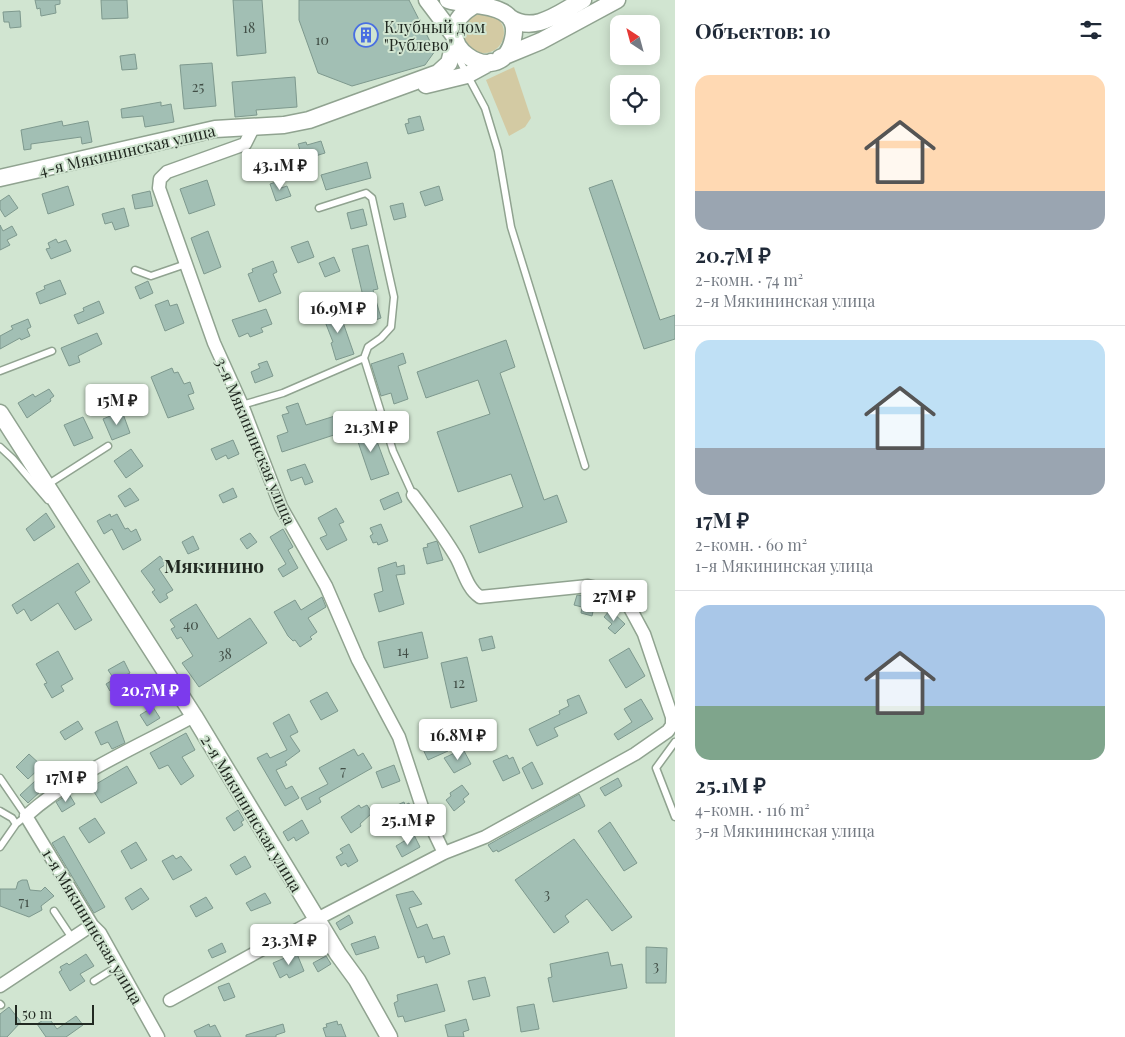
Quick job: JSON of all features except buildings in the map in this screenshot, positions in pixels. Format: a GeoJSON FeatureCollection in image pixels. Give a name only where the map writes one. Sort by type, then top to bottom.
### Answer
{"type":"FeatureCollection","features":[{"type":"Feature","properties":{"kind":"street"},"geometry":{"type":"LineString","coordinates":[[427,0],[458,48],[469,59],[484,63],[496,60],[507,52],[514,35],[509,17]]}},
{"type":"Feature","properties":{"kind":"street"},"geometry":{"type":"LineString","coordinates":[[455,42],[459,18],[459,2],[490,4],[521,24],[538,24],[583,0]]}},
{"type":"Feature","properties":{"kind":"street","name":"4-я Мякининская улица"},"geometry":{"type":"LineString","coordinates":[[371,99],[467,75],[496,60],[541,42],[617,0]]}},
{"type":"Feature","properties":{"kind":"street","name":"4-я Мякининская улица"},"geometry":{"type":"LineString","coordinates":[[0,178],[215,129],[284,125],[309,120],[438,73],[448,63],[455,42]]}},
{"type":"Feature","properties":{"kind":"street","name":"3-я Мякининская улица"},"geometry":{"type":"LineString","coordinates":[[254,126],[245,144],[178,166],[167,172],[160,179],[159,188],[214,343],[242,405],[281,507],[326,586],[358,660],[398,737],[422,806],[444,853]]}},
{"type":"Feature","properties":{"kind":"street","name":"2-я Мякининская улица"},"geometry":{"type":"LineString","coordinates":[[0,413],[194,716],[357,980],[389,1037]]}},
{"type":"Feature","properties":{"kind":"street"},"geometry":{"type":"LineString","coordinates":[[170,1000],[317,918],[444,853],[485,837],[635,754],[673,725],[668,702],[644,634],[630,608],[620,596],[604,588],[588,586],[480,597],[471,588],[457,558],[413,495]]}},
{"type":"Feature","properties":{"kind":"street"},"geometry":{"type":"LineString","coordinates":[[21,820],[44,800],[78,779],[194,716]]}},
{"type":"Feature","properties":{"kind":"street","name":"1-я Мякининская улица"},"geometry":{"type":"LineString","coordinates":[[21,820],[92,925],[100,933],[158,1037]]}},
{"type":"Feature","properties":{"kind":"street"},"geometry":{"type":"LineString","coordinates":[[0,986],[92,925]]}},
{"type":"Feature","properties":{"kind":"lane"},"geometry":{"type":"LineString","coordinates":[[455,42],[467,75],[485,108],[498,151],[511,227],[585,466]]}},
{"type":"Feature","properties":{"kind":"lane"},"geometry":{"type":"LineString","coordinates":[[319,208],[366,192],[372,198],[394,297],[391,328],[368,347],[364,358],[393,451],[413,495]]}},
{"type":"Feature","properties":{"kind":"lane"},"geometry":{"type":"LineString","coordinates":[[135,270],[151,276],[186,264]]}},
{"type":"Feature","properties":{"kind":"lane"},"geometry":{"type":"LineString","coordinates":[[0,371],[52,351]]}},
{"type":"Feature","properties":{"kind":"lane"},"geometry":{"type":"LineString","coordinates":[[242,405],[283,392],[364,358]]}},
{"type":"Feature","properties":{"kind":"lane"},"geometry":{"type":"LineString","coordinates":[[46,486],[108,446]]}},
{"type":"Feature","properties":{"kind":"lane"},"geometry":{"type":"LineString","coordinates":[[0,447],[14,459],[44,496],[66,517]]}},
{"type":"Feature","properties":{"kind":"lane"},"geometry":{"type":"LineString","coordinates":[[675,742],[656,768],[675,817]]}},
{"type":"Feature","properties":{"kind":"lane"},"geometry":{"type":"LineString","coordinates":[[0,778],[21,820]]}},
{"type":"Feature","properties":{"kind":"lane"},"geometry":{"type":"LineString","coordinates":[[0,811],[12,818],[21,820]]}},
{"type":"Feature","properties":{"kind":"lane"},"geometry":{"type":"LineString","coordinates":[[0,847],[21,820]]}},
{"type":"Feature","properties":{"kind":"lane"},"geometry":{"type":"LineString","coordinates":[[54,911],[72,938]]}},
{"type":"Feature","properties":{"kind":"lane"},"geometry":{"type":"LineString","coordinates":[[94,981],[118,966]]}},
{"type":"Feature","properties":{"kind":"shaded area"},"geometry":{"type":"Polygon","coordinates":[[[480,13],[488,13],[495,16],[501,22],[504,33],[501,44],[495,50],[488,53],[480,53],[473,50],[467,44],[464,37],[464,29],[467,22],[473,16],[480,13]]]}},
{"type":"Feature","properties":{"kind":"shaded area"},"geometry":{"type":"Polygon","coordinates":[[[514,67],[531,118],[525,127],[509,136],[486,80],[514,67]]]}},
{"type":"Feature","properties":{"kind":"place","name":"Клубный дом \"Рублево\""},"geometry":{"type":"Point","coordinates":[366,35]}},
{"type":"Feature","properties":{"kind":"district","name":"Мякинино"},"geometry":{"type":"Point","coordinates":[214,565]}}]}
